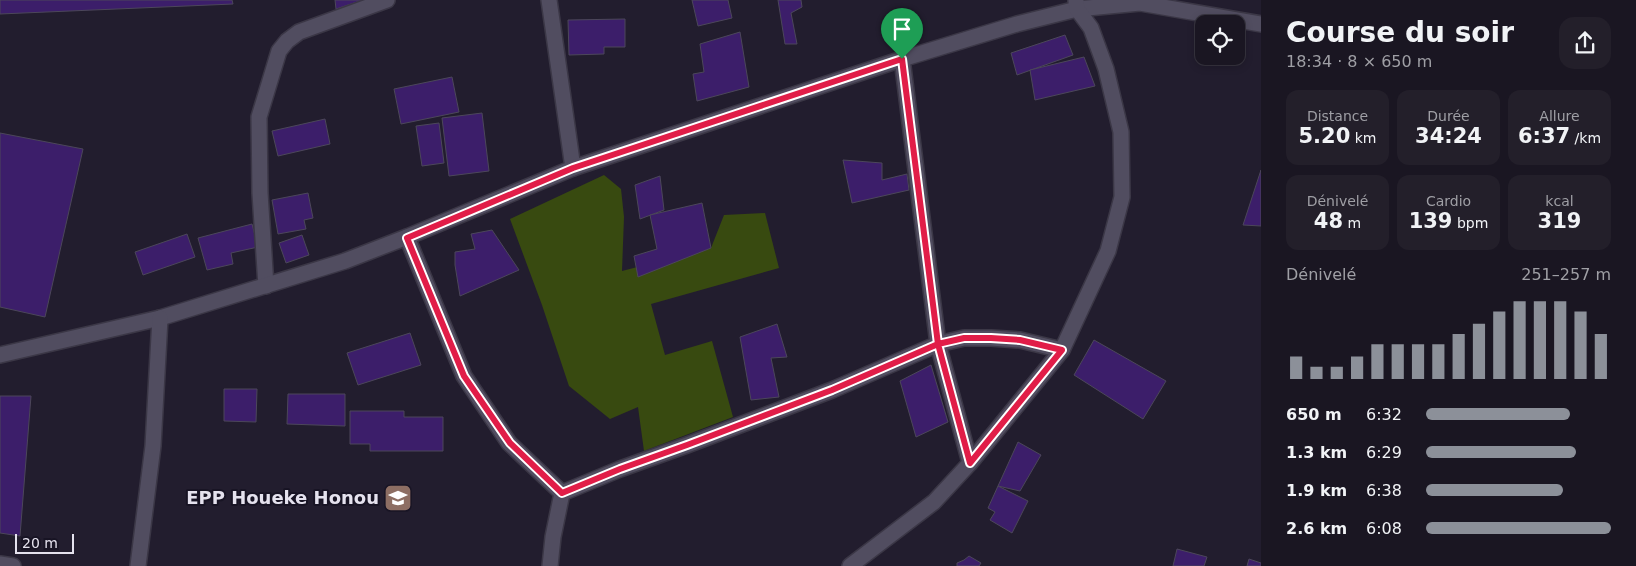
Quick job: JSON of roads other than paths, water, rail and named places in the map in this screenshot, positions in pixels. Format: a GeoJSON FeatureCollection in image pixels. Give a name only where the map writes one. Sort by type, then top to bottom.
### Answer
{"type":"FeatureCollection","features":[{"type":"Feature","properties":{"kind":"street"},"geometry":{"type":"LineString","coordinates":[[266,286],[260,193],[259,117],[279,51],[298,32],[387,0]]}},
{"type":"Feature","properties":{"kind":"street"},"geometry":{"type":"LineString","coordinates":[[548,0],[573,168]]}},
{"type":"Feature","properties":{"kind":"street"},"geometry":{"type":"LineString","coordinates":[[0,355],[160,318],[345,261],[407,238],[573,168],[902,59],[1076,4],[1142,2],[1261,24]]}},
{"type":"Feature","properties":{"kind":"street"},"geometry":{"type":"LineString","coordinates":[[850,566],[934,502],[970,463],[1062,350],[1108,252],[1122,197],[1121,132],[1106,69],[1091,28],[1076,4]]}},
{"type":"Feature","properties":{"kind":"street"},"geometry":{"type":"LineString","coordinates":[[902,59],[938,344],[970,463]]}},
{"type":"Feature","properties":{"kind":"street"},"geometry":{"type":"LineString","coordinates":[[407,238],[464,376],[510,443],[562,493]]}},
{"type":"Feature","properties":{"kind":"street"},"geometry":{"type":"LineString","coordinates":[[138,566],[153,446],[160,318]]}},
{"type":"Feature","properties":{"kind":"street"},"geometry":{"type":"LineString","coordinates":[[562,493],[620,469],[832,390],[938,344],[964,338],[991,338],[1020,340],[1062,350]]}},
{"type":"Feature","properties":{"kind":"street"},"geometry":{"type":"LineString","coordinates":[[550,566],[553,537],[562,493]]}},
{"type":"Feature","properties":{"kind":"street"},"geometry":{"type":"LineString","coordinates":[[0,564],[14,566]]}},
{"type":"Feature","properties":{"kind":"place","name":"EPP Houeke Honou"},"geometry":{"type":"Point","coordinates":[398,498]}}]}
